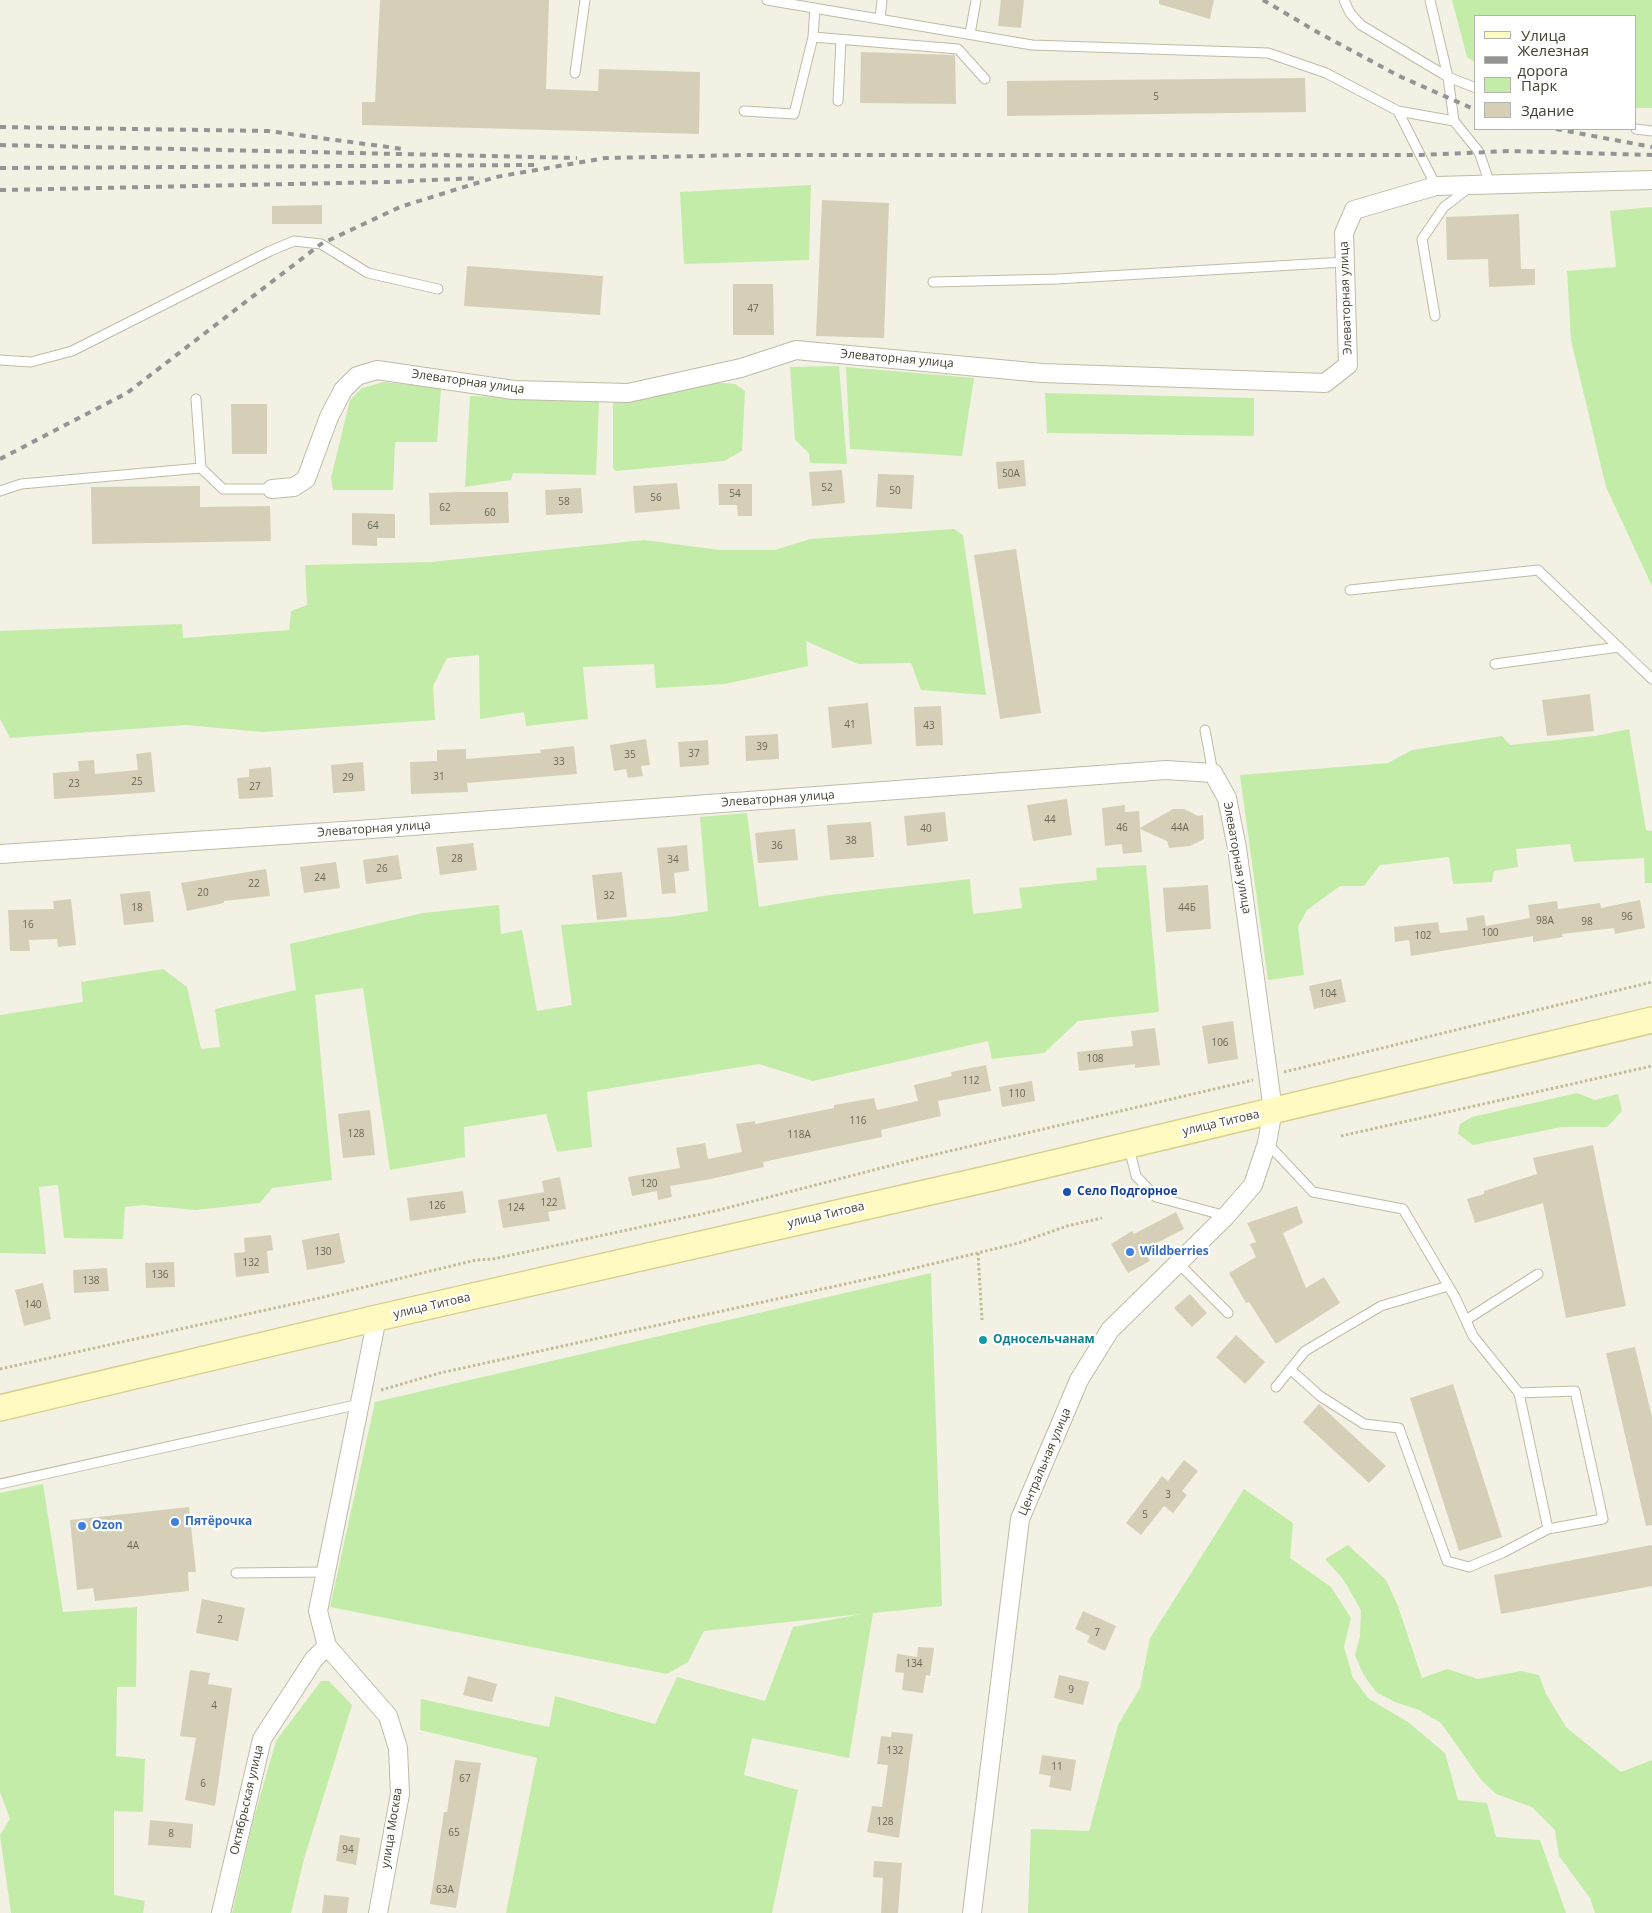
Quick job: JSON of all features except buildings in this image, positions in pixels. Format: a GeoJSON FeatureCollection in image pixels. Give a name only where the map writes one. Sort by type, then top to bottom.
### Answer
{"type":"FeatureCollection","features":[{"type":"Feature","properties":{"kind":"main road","name":"улица Титова"},"geometry":{"type":"LineString","coordinates":[[0,1408],[377,1318],[1129,1145],[1652,1020]]}},
{"type":"Feature","properties":{"kind":"street"},"geometry":{"type":"LineString","coordinates":[[1436,186],[1652,180]]}},
{"type":"Feature","properties":{"kind":"street","name":"Элеваторная улица"},"geometry":{"type":"LineString","coordinates":[[272,489],[294,488],[306,479],[329,417],[343,390],[357,376],[377,370],[514,390],[628,393],[741,368],[796,350],[1042,373],[1325,383],[1348,365],[1344,233],[1354,210],[1436,186]]}},
{"type":"Feature","properties":{"kind":"street","name":"Элеваторная улица"},"geometry":{"type":"LineString","coordinates":[[0,854],[358,830],[1166,770],[1213,773],[1227,798],[1238,848],[1273,1110]]}},
{"type":"Feature","properties":{"kind":"street","name":"Центральная улица"},"geometry":{"type":"LineString","coordinates":[[972,1913],[1020,1519],[1079,1380],[1110,1330],[1226,1216],[1253,1185],[1267,1143],[1273,1110]]}},
{"type":"Feature","properties":{"kind":"street"},"geometry":{"type":"LineString","coordinates":[[326,1646],[318,1611],[377,1318]]}},
{"type":"Feature","properties":{"kind":"street","name":"Октябрьская улица"},"geometry":{"type":"LineString","coordinates":[[221,1913],[262,1739],[314,1659],[326,1646]]}},
{"type":"Feature","properties":{"kind":"street","name":"улица Москва"},"geometry":{"type":"LineString","coordinates":[[326,1646],[388,1716],[398,1748],[400,1794],[378,1913]]}},
{"type":"Feature","properties":{"kind":"lane"},"geometry":{"type":"LineString","coordinates":[[575,73],[585,0]]}},
{"type":"Feature","properties":{"kind":"lane"},"geometry":{"type":"LineString","coordinates":[[767,0],[1032,45],[1268,53],[1326,72],[1398,111],[1454,120]]}},
{"type":"Feature","properties":{"kind":"lane"},"geometry":{"type":"LineString","coordinates":[[880,19],[882,0]]}},
{"type":"Feature","properties":{"kind":"lane"},"geometry":{"type":"LineString","coordinates":[[970,34],[976,0]]}},
{"type":"Feature","properties":{"kind":"lane"},"geometry":{"type":"LineString","coordinates":[[1344,0],[1350,13],[1361,25],[1448,77],[1474,87]]}},
{"type":"Feature","properties":{"kind":"lane"},"geometry":{"type":"LineString","coordinates":[[1430,0],[1448,77],[1454,120],[1479,152],[1482,185],[1444,207],[1422,239],[1435,316]]}},
{"type":"Feature","properties":{"kind":"lane"},"geometry":{"type":"LineString","coordinates":[[744,111],[794,114],[813,37],[815,8]]}},
{"type":"Feature","properties":{"kind":"lane"},"geometry":{"type":"LineString","coordinates":[[813,37],[958,49],[985,79]]}},
{"type":"Feature","properties":{"kind":"lane"},"geometry":{"type":"LineString","coordinates":[[838,101],[841,40]]}},
{"type":"Feature","properties":{"kind":"lane"},"geometry":{"type":"LineString","coordinates":[[1398,111],[1436,186]]}},
{"type":"Feature","properties":{"kind":"lane"},"geometry":{"type":"LineString","coordinates":[[1637,129],[1652,130]]}},
{"type":"Feature","properties":{"kind":"lane"},"geometry":{"type":"LineString","coordinates":[[0,360],[31,362],[72,351],[270,250],[294,241],[321,244],[368,273],[438,289]]}},
{"type":"Feature","properties":{"kind":"lane"},"geometry":{"type":"LineString","coordinates":[[932,282],[1057,279],[1344,262]]}},
{"type":"Feature","properties":{"kind":"lane"},"geometry":{"type":"LineString","coordinates":[[196,399],[201,468],[223,489],[272,489]]}},
{"type":"Feature","properties":{"kind":"lane"},"geometry":{"type":"LineString","coordinates":[[0,491],[21,484],[201,468]]}},
{"type":"Feature","properties":{"kind":"lane"},"geometry":{"type":"LineString","coordinates":[[1350,590],[1538,570],[1652,679]]}},
{"type":"Feature","properties":{"kind":"lane"},"geometry":{"type":"LineString","coordinates":[[1495,664],[1619,647]]}},
{"type":"Feature","properties":{"kind":"lane"},"geometry":{"type":"LineString","coordinates":[[1205,730],[1213,773]]}},
{"type":"Feature","properties":{"kind":"lane"},"geometry":{"type":"LineString","coordinates":[[1267,1143],[1313,1192],[1403,1209],[1448,1286],[1473,1336],[1519,1393],[1548,1529]]}},
{"type":"Feature","properties":{"kind":"lane"},"geometry":{"type":"LineString","coordinates":[[1129,1145],[1136,1176],[1156,1197],[1226,1216]]}},
{"type":"Feature","properties":{"kind":"lane"},"geometry":{"type":"LineString","coordinates":[[1178,1263],[1228,1313]]}},
{"type":"Feature","properties":{"kind":"lane"},"geometry":{"type":"LineString","coordinates":[[1466,1320],[1538,1274]]}},
{"type":"Feature","properties":{"kind":"lane"},"geometry":{"type":"LineString","coordinates":[[1276,1387],[1305,1351],[1381,1306],[1448,1286]]}},
{"type":"Feature","properties":{"kind":"lane"},"geometry":{"type":"LineString","coordinates":[[1290,1369],[1320,1396],[1364,1424],[1399,1428],[1447,1561],[1469,1567],[1502,1553],[1548,1529],[1603,1519],[1575,1391],[1519,1393]]}},
{"type":"Feature","properties":{"kind":"lane"},"geometry":{"type":"LineString","coordinates":[[0,1484],[361,1399]]}},
{"type":"Feature","properties":{"kind":"lane"},"geometry":{"type":"LineString","coordinates":[[236,1574],[326,1572]]}},
{"type":"Feature","properties":{"kind":"path"},"geometry":{"type":"LineString","coordinates":[[0,1369],[311,1300],[476,1260],[502,1257],[715,1211],[920,1158],[1268,1076],[1652,982]]}},
{"type":"Feature","properties":{"kind":"path"},"geometry":{"type":"LineString","coordinates":[[1341,1136],[1652,1066]]}},
{"type":"Feature","properties":{"kind":"path"},"geometry":{"type":"LineString","coordinates":[[361,1399],[440,1373],[886,1275],[978,1253],[1067,1226],[1102,1218]]}},
{"type":"Feature","properties":{"kind":"path"},"geometry":{"type":"LineString","coordinates":[[978,1253],[982,1320]]}},
{"type":"Feature","properties":{"kind":"green space"},"geometry":{"type":"Polygon","coordinates":[[[1452,0],[1652,0],[1652,108],[1637,108],[1637,15],[1474,15],[1474,62],[1467,57],[1452,0]]]}},
{"type":"Feature","properties":{"kind":"green space"},"geometry":{"type":"Polygon","coordinates":[[[811,185],[809,260],[684,264],[680,192],[811,185]]]}},
{"type":"Feature","properties":{"kind":"green space"},"geometry":{"type":"Polygon","coordinates":[[[1652,207],[1652,586],[1606,487],[1571,340],[1567,271],[1616,267],[1610,211],[1652,207]]]}},
{"type":"Feature","properties":{"kind":"green space"},"geometry":{"type":"Polygon","coordinates":[[[839,366],[847,464],[810,463],[809,453],[795,440],[790,367],[839,366]]]}},
{"type":"Feature","properties":{"kind":"green space"},"geometry":{"type":"Polygon","coordinates":[[[846,367],[974,378],[962,456],[850,449],[846,367]]]}},
{"type":"Feature","properties":{"kind":"green space"},"geometry":{"type":"Polygon","coordinates":[[[384,382],[441,388],[437,442],[395,442],[393,490],[333,490],[331,478],[350,400],[362,388],[384,382]]]}},
{"type":"Feature","properties":{"kind":"green space"},"geometry":{"type":"Polygon","coordinates":[[[712,382],[735,384],[745,391],[742,451],[724,461],[616,471],[613,468],[613,403],[628,402],[712,382]]]}},
{"type":"Feature","properties":{"kind":"green space"},"geometry":{"type":"Polygon","coordinates":[[[1045,393],[1254,398],[1254,436],[1047,433],[1045,393]]]}},
{"type":"Feature","properties":{"kind":"green space"},"geometry":{"type":"Polygon","coordinates":[[[470,396],[599,401],[596,475],[513,473],[511,480],[465,487],[470,396]]]}},
{"type":"Feature","properties":{"kind":"green space"},"geometry":{"type":"Polygon","coordinates":[[[954,529],[963,535],[986,695],[921,690],[911,663],[858,664],[806,641],[808,666],[725,684],[656,688],[654,664],[583,667],[588,719],[526,726],[524,712],[480,719],[479,655],[447,658],[433,686],[435,720],[262,732],[186,725],[10,738],[0,719],[0,631],[182,624],[183,638],[289,630],[291,611],[307,605],[305,565],[431,562],[644,540],[720,550],[775,550],[810,539],[954,529]]]}},
{"type":"Feature","properties":{"kind":"green space"},"geometry":{"type":"Polygon","coordinates":[[[1629,729],[1646,830],[1652,831],[1652,883],[1645,883],[1644,858],[1574,862],[1570,844],[1516,849],[1518,867],[1494,871],[1492,882],[1453,884],[1449,857],[1380,865],[1364,886],[1340,886],[1307,910],[1298,926],[1304,975],[1268,980],[1240,775],[1388,763],[1412,750],[1502,736],[1510,745],[1595,736],[1629,729]]]}},
{"type":"Feature","properties":{"kind":"green space"},"geometry":{"type":"Polygon","coordinates":[[[747,813],[759,907],[829,895],[970,879],[973,914],[1022,908],[1019,888],[1097,880],[1096,868],[1146,865],[1159,1012],[1078,1021],[1044,1053],[992,1059],[988,1041],[813,1081],[759,1064],[587,1092],[592,1147],[557,1152],[546,1114],[464,1127],[465,1157],[390,1170],[363,988],[315,995],[332,1180],[272,1188],[260,1203],[196,1210],[142,1205],[125,1207],[123,1239],[64,1238],[58,1185],[39,1187],[46,1254],[0,1253],[0,1015],[83,1002],[81,982],[163,969],[187,987],[201,1049],[220,1047],[215,1009],[296,990],[290,944],[423,913],[499,905],[501,934],[522,930],[537,1011],[572,1005],[561,925],[670,917],[708,911],[700,817],[747,813]]]}},
{"type":"Feature","properties":{"kind":"green space"},"geometry":{"type":"Polygon","coordinates":[[[1577,1093],[1595,1100],[1618,1094],[1622,1111],[1607,1127],[1562,1127],[1473,1145],[1458,1134],[1460,1124],[1472,1117],[1577,1093]]]}},
{"type":"Feature","properties":{"kind":"green space"},"geometry":{"type":"Polygon","coordinates":[[[931,1273],[942,1606],[873,1613],[849,1758],[752,1738],[744,1775],[798,1790],[772,1913],[506,1913],[537,1758],[420,1730],[421,1699],[549,1727],[555,1696],[655,1724],[677,1677],[765,1701],[793,1627],[862,1614],[704,1631],[688,1662],[667,1674],[330,1607],[375,1402],[931,1273]]]}},
{"type":"Feature","properties":{"kind":"green space"},"geometry":{"type":"Polygon","coordinates":[[[43,1484],[63,1612],[137,1607],[136,1687],[117,1687],[116,1756],[145,1759],[143,1812],[114,1811],[114,1895],[145,1901],[143,1913],[11,1913],[0,1835],[10,1819],[0,1792],[0,1493],[43,1484]]]}},
{"type":"Feature","properties":{"kind":"green space"},"geometry":{"type":"Polygon","coordinates":[[[1244,1489],[1293,1523],[1290,1558],[1331,1587],[1351,1618],[1344,1647],[1353,1678],[1369,1699],[1408,1722],[1445,1753],[1458,1800],[1487,1803],[1496,1837],[1540,1840],[1566,1913],[1028,1913],[1031,1829],[1089,1831],[1118,1725],[1140,1688],[1150,1638],[1244,1489]]]}},
{"type":"Feature","properties":{"kind":"green space"},"geometry":{"type":"Polygon","coordinates":[[[1348,1545],[1386,1580],[1398,1606],[1422,1678],[1447,1669],[1478,1679],[1521,1671],[1539,1675],[1546,1694],[1566,1727],[1621,1772],[1652,1760],[1652,1913],[1595,1913],[1590,1898],[1559,1856],[1555,1830],[1532,1807],[1496,1794],[1482,1781],[1441,1723],[1419,1710],[1395,1702],[1376,1692],[1363,1674],[1355,1655],[1360,1636],[1361,1610],[1343,1579],[1325,1559],[1348,1545]]]}},
{"type":"Feature","properties":{"kind":"green space"},"geometry":{"type":"Polygon","coordinates":[[[321,1681],[329,1681],[352,1705],[304,1859],[291,1913],[232,1913],[253,1821],[276,1741],[321,1681]]]}},
{"type":"Feature","properties":{"kind":"railway"},"geometry":{"type":"LineString","coordinates":[[1263,0],[1399,76],[1474,109]]}},
{"type":"Feature","properties":{"kind":"railway"},"geometry":{"type":"LineString","coordinates":[[0,127],[268,131],[403,149]]}},
{"type":"Feature","properties":{"kind":"railway"},"geometry":{"type":"LineString","coordinates":[[1561,130],[1652,147]]}},
{"type":"Feature","properties":{"kind":"railway"},"geometry":{"type":"LineString","coordinates":[[0,145],[577,158]]}},
{"type":"Feature","properties":{"kind":"railway"},"geometry":{"type":"LineString","coordinates":[[0,459],[127,393],[321,244],[400,207],[496,177],[605,158],[746,155],[1421,155],[1510,151],[1652,155]]}},
{"type":"Feature","properties":{"kind":"railway"},"geometry":{"type":"LineString","coordinates":[[0,168],[535,165]]}},
{"type":"Feature","properties":{"kind":"railway"},"geometry":{"type":"LineString","coordinates":[[0,190],[388,182],[480,178]]}},
{"type":"Feature","properties":{"kind":"place","name":"Село Подгорное"},"geometry":{"type":"Point","coordinates":[1067,1192]}},
{"type":"Feature","properties":{"kind":"place","name":"Wildberries"},"geometry":{"type":"Point","coordinates":[1130,1252]}},
{"type":"Feature","properties":{"kind":"place","name":"Односельчанам"},"geometry":{"type":"Point","coordinates":[983,1340]}},
{"type":"Feature","properties":{"kind":"place","name":"Пятёрочка"},"geometry":{"type":"Point","coordinates":[175,1522]}},
{"type":"Feature","properties":{"kind":"place","name":"Ozon"},"geometry":{"type":"Point","coordinates":[82,1526]}}]}
